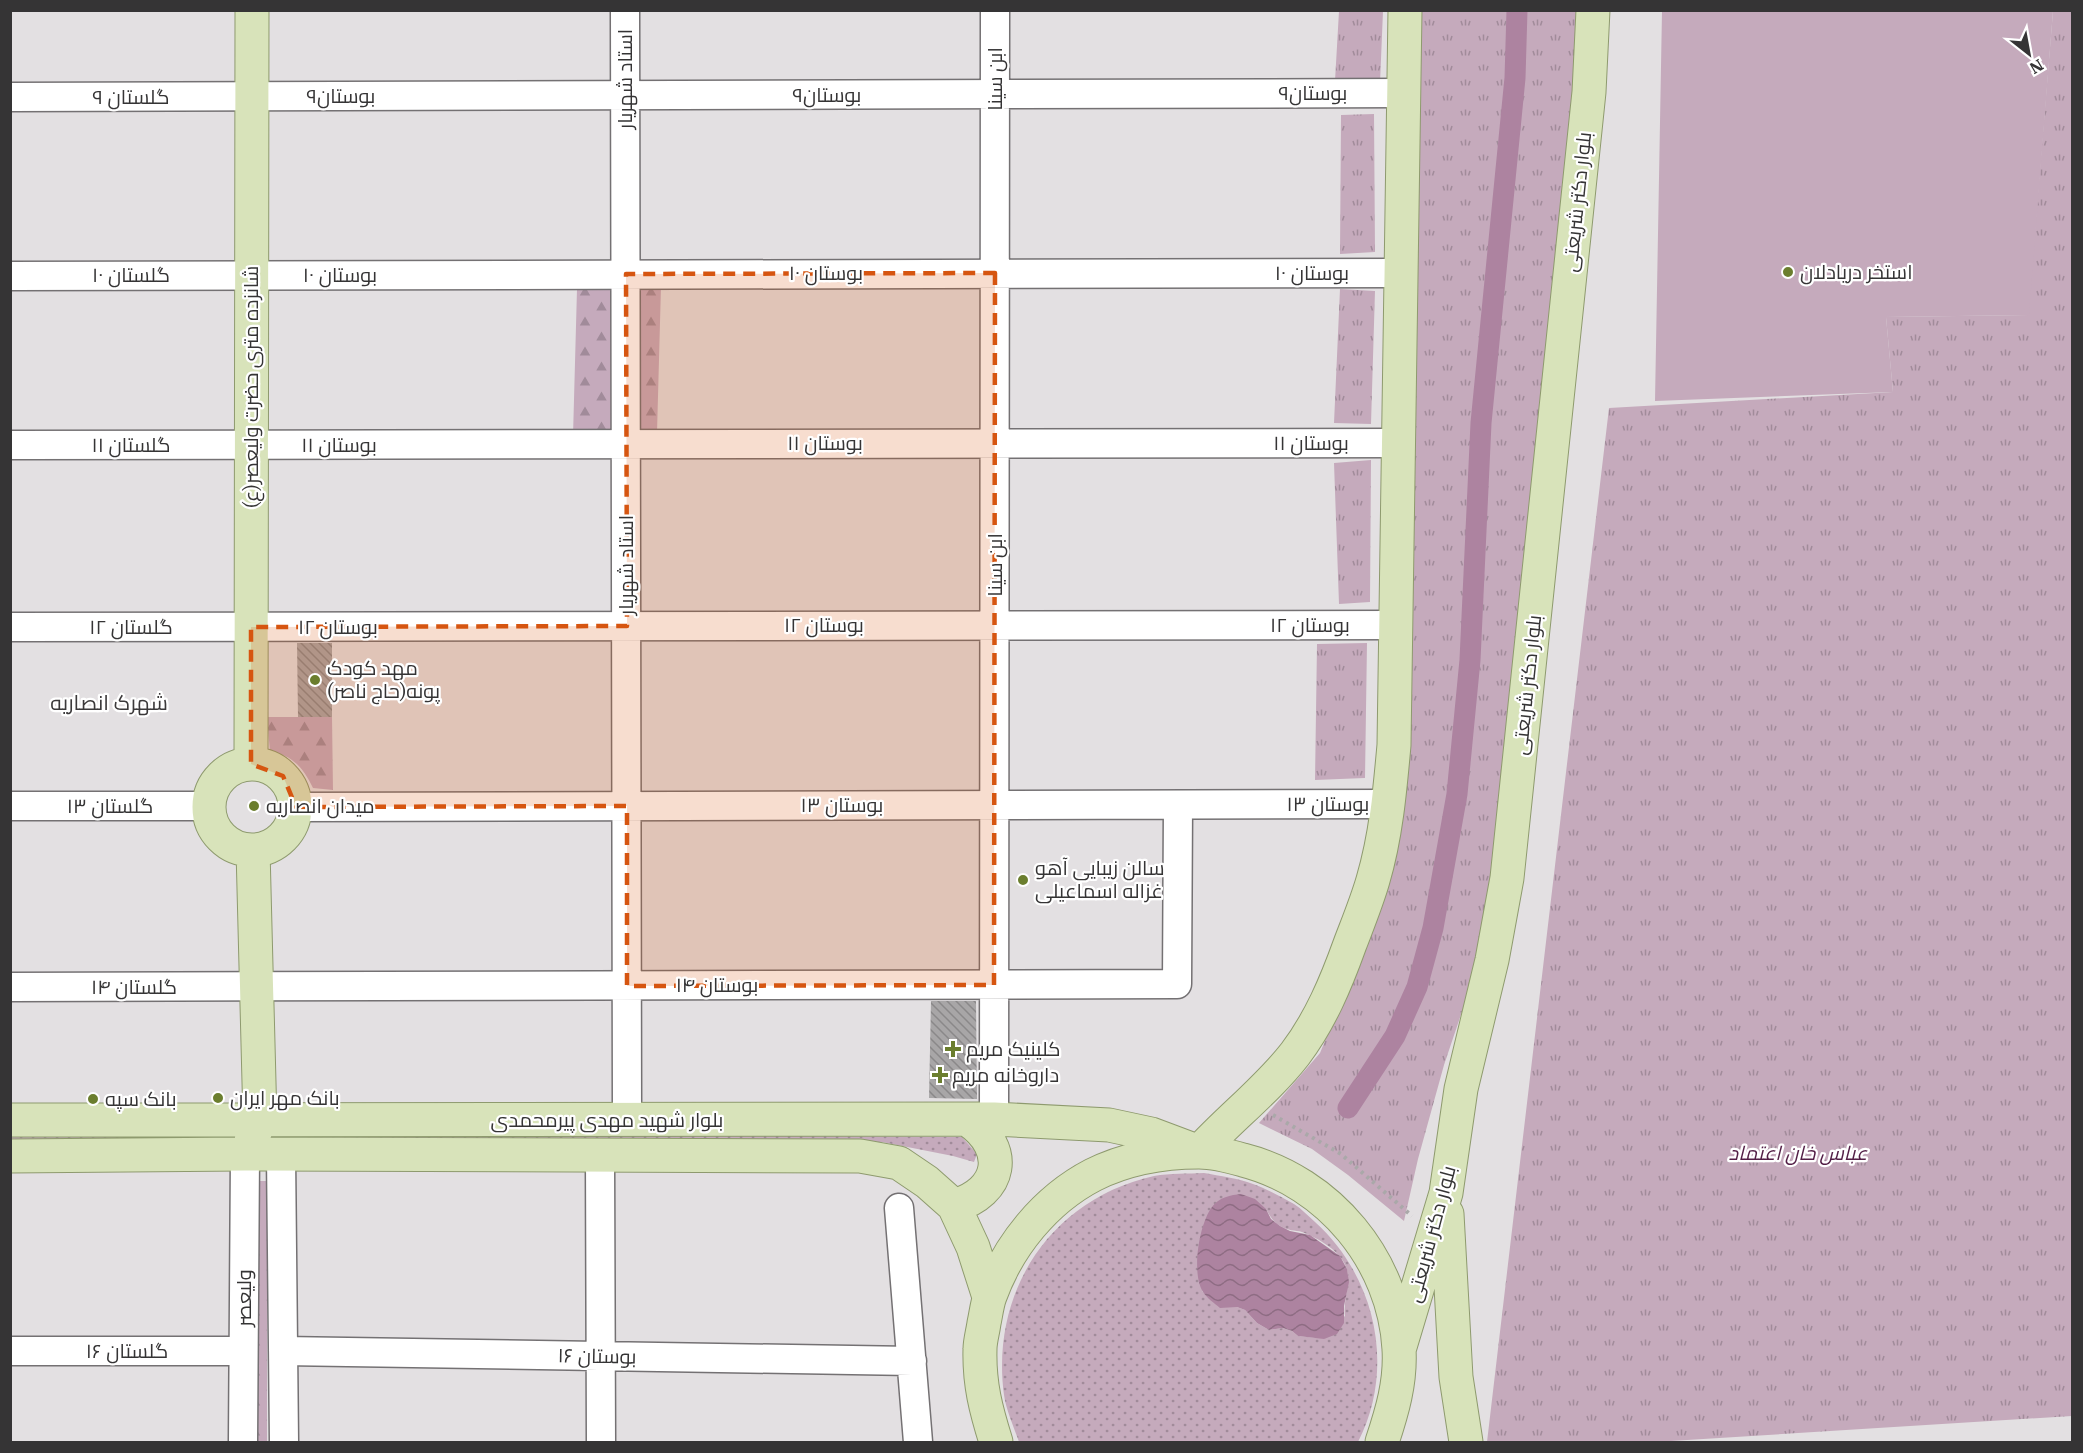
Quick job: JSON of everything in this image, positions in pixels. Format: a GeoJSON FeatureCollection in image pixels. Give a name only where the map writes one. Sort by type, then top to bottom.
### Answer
{"type":"FeatureCollection","features":[{"type":"Feature","properties":{"kind":"main road","name":"شانزده متری حضرت ولیعصر(ع)"},"geometry":{"type":"LineString","coordinates":[[251,764],[252,10]]}},
{"type":"Feature","properties":{"kind":"main road"},"geometry":{"type":"LineString","coordinates":[[1199,1152],[1221,1127],[1275,1078],[1296,1052],[1319,1017],[1337,979],[1374,879],[1389,804],[1394,745],[1405,10]]}},
{"type":"Feature","properties":{"kind":"main road","name":"بلوار دکتر شریعتی"},"geometry":{"type":"LineString","coordinates":[[1399,1350],[1446,1192],[1461,1089],[1492,960],[1507,878],[1589,92],[1593,10]]}},
{"type":"Feature","properties":{"kind":"main road"},"geometry":{"type":"LineString","coordinates":[[251,764],[273,769],[283,776],[290,785],[296,807],[290,829],[283,837],[264,849],[253,850],[230,845],[221,837],[214,828],[209,806],[211,795],[222,776],[230,770],[251,764]]}},
{"type":"Feature","properties":{"kind":"main road"},"geometry":{"type":"LineString","coordinates":[[245,1154],[260,1121],[253,850]]}},
{"type":"Feature","properties":{"kind":"main road","name":"بلوار شهید مهدی پیرمحمدی"},"geometry":{"type":"LineString","coordinates":[[10,1120],[981,1120],[1109,1125],[1151,1134],[1199,1152]]}},
{"type":"Feature","properties":{"kind":"main road"},"geometry":{"type":"LineString","coordinates":[[981,1120],[982,1130],[992,1144],[995,1160],[992,1177],[977,1197],[970,1202],[954,1206],[974,1246],[989,1297]]}},
{"type":"Feature","properties":{"kind":"main road"},"geometry":{"type":"LineString","coordinates":[[260,1121],[281,1155]]}},
{"type":"Feature","properties":{"kind":"main road"},"geometry":{"type":"LineString","coordinates":[[985,1443],[980,1348],[989,1297],[1013,1248],[1048,1206],[1094,1175],[1145,1156],[1199,1152],[1221,1154],[1267,1166],[1309,1189],[1345,1220],[1373,1259],[1391,1303],[1399,1350],[1396,1399],[1382,1443]]}},
{"type":"Feature","properties":{"kind":"main road","name":"بلوار شهید مهدی پیرمحمدی"},"geometry":{"type":"LineString","coordinates":[[10,1156],[245,1154],[600,1157],[860,1156],[900,1163],[927,1182],[954,1206]]}},
{"type":"Feature","properties":{"kind":"main road"},"geometry":{"type":"LineString","coordinates":[[1446,1192],[1456,1377],[1466,1443]]}},
{"type":"Feature","properties":{"kind":"main road"},"geometry":{"type":"LineString","coordinates":[[1396,1399],[1409,1443]]}},
{"type":"Feature","properties":{"kind":"main road"},"geometry":{"type":"LineString","coordinates":[[982,1400],[996,1443]]}},
{"type":"Feature","properties":{"kind":"street","name":"استاد شهریار"},"geometry":{"type":"LineString","coordinates":[[625,10],[627,1119]]}},
{"type":"Feature","properties":{"kind":"street","name":"ابن سینا"},"geometry":{"type":"LineString","coordinates":[[981,1120],[994,985],[995,10]]}},
{"type":"Feature","properties":{"kind":"street","name":"بوستان۹"},"geometry":{"type":"LineString","coordinates":[[252,96],[1402,93]]}},
{"type":"Feature","properties":{"kind":"street","name":"گلستان ۹"},"geometry":{"type":"LineString","coordinates":[[10,97],[252,96]]}},
{"type":"Feature","properties":{"kind":"street","name":"بوستان ۱۰"},"geometry":{"type":"LineString","coordinates":[[252,275],[1400,273]]}},
{"type":"Feature","properties":{"kind":"street","name":"گلستان ۱۰"},"geometry":{"type":"LineString","coordinates":[[10,276],[252,275]]}},
{"type":"Feature","properties":{"kind":"street","name":"بوستان ۱۱"},"geometry":{"type":"LineString","coordinates":[[251,445],[1398,442]]}},
{"type":"Feature","properties":{"kind":"street","name":"گلستان ۱۱"},"geometry":{"type":"LineString","coordinates":[[10,445],[251,445]]}},
{"type":"Feature","properties":{"kind":"street","name":"بوستان ۱۲"},"geometry":{"type":"LineString","coordinates":[[251,627],[1396,625]]}},
{"type":"Feature","properties":{"kind":"street","name":"گلستان ۱۲"},"geometry":{"type":"LineString","coordinates":[[10,627],[251,627]]}},
{"type":"Feature","properties":{"kind":"street","name":"بوستان ۱۳"},"geometry":{"type":"LineString","coordinates":[[296,807],[1389,804]]}},
{"type":"Feature","properties":{"kind":"street","name":"بوستان ۱۴"},"geometry":{"type":"LineString","coordinates":[[257,987],[1178,984],[1178,805]]}},
{"type":"Feature","properties":{"kind":"street","name":"گلستان ۱۳"},"geometry":{"type":"LineString","coordinates":[[10,806],[209,806]]}},
{"type":"Feature","properties":{"kind":"street","name":"گلستان ۱۴"},"geometry":{"type":"LineString","coordinates":[[10,987],[257,987]]}},
{"type":"Feature","properties":{"kind":"street","name":"ولیعصر"},"geometry":{"type":"LineString","coordinates":[[243,1443],[245,1154]]}},
{"type":"Feature","properties":{"kind":"street","name":"ولیعصر"},"geometry":{"type":"LineString","coordinates":[[281,1155],[284,1443]]}},
{"type":"Feature","properties":{"kind":"street"},"geometry":{"type":"LineString","coordinates":[[600,1157],[601,1443]]}},
{"type":"Feature","properties":{"kind":"street"},"geometry":{"type":"LineString","coordinates":[[899,1208],[918,1443]]}},
{"type":"Feature","properties":{"kind":"street","name":"گلستان ۱۶"},"geometry":{"type":"LineString","coordinates":[[10,1351],[243,1351]]}},
{"type":"Feature","properties":{"kind":"street","name":"بوستان ۱۶"},"geometry":{"type":"LineString","coordinates":[[283,1351],[912,1361]]}},
{"type":"Feature","properties":{"kind":"path"},"geometry":{"type":"LineString","coordinates":[[1250,1102],[1341,1154],[1383,1189],[1433,1236]]}},
{"type":"Feature","properties":{"kind":"highlighted area"},"geometry":{"type":"Polygon","coordinates":[[[995,273],[994,985],[627,986],[627,806],[296,807],[283,776],[251,764],[251,627],[627,626],[626,274],[995,273]]]}},
{"type":"Feature","properties":{"kind":"green space"},"geometry":{"type":"Polygon","coordinates":[[[1339,11],[1383,11],[1380,83],[1335,81],[1339,11]]]}},
{"type":"Feature","properties":{"kind":"green space"},"geometry":{"type":"Polygon","coordinates":[[[1419,11],[1580,11],[1564,208],[1491,883],[1476,970],[1444,1065],[1418,1159],[1404,1221],[1312,1149],[1259,1123],[1320,1053],[1362,951],[1385,887],[1419,11]]]}},
{"type":"Feature","properties":{"kind":"green space"},"geometry":{"type":"Polygon","coordinates":[[[1662,11],[2053,11],[2029,315],[1886,317],[1893,392],[1655,401],[1662,11]]]}},
{"type":"Feature","properties":{"kind":"green space","name":"عباس خان اعتماد"},"geometry":{"type":"Polygon","coordinates":[[[2053,11],[2072,11],[2072,1416],[1655,1442],[1487,1442],[1609,408],[1893,392],[1886,317],[2028,315],[2053,11]]]}},
{"type":"Feature","properties":{"kind":"green space"},"geometry":{"type":"Polygon","coordinates":[[[1374,114],[1375,252],[1340,254],[1341,115],[1374,114]]]}},
{"type":"Feature","properties":{"kind":"green space"},"geometry":{"type":"Polygon","coordinates":[[[632,286],[661,286],[657,433],[631,434],[632,286]]]}},
{"type":"Feature","properties":{"kind":"green space"},"geometry":{"type":"Polygon","coordinates":[[[613,288],[613,436],[573,436],[577,289],[613,288]]]}},
{"type":"Feature","properties":{"kind":"green space"},"geometry":{"type":"Polygon","coordinates":[[[1340,289],[1375,291],[1371,424],[1334,423],[1340,289]]]}},
{"type":"Feature","properties":{"kind":"green space"},"geometry":{"type":"Polygon","coordinates":[[[1371,460],[1370,602],[1339,604],[1334,463],[1371,460]]]}},
{"type":"Feature","properties":{"kind":"green space"},"geometry":{"type":"Polygon","coordinates":[[[1367,643],[1365,778],[1315,780],[1317,644],[1367,643]]]}},
{"type":"Feature","properties":{"kind":"green space"},"geometry":{"type":"Polygon","coordinates":[[[267,717],[332,717],[333,790],[313,788],[306,775],[291,759],[270,752],[267,717]]]}},
{"type":"Feature","properties":{"kind":"green space"},"geometry":{"type":"Polygon","coordinates":[[[306,1133],[962,1137],[977,1154],[974,1162],[882,1142],[307,1140],[306,1133]]]}},
{"type":"Feature","properties":{"kind":"green space"},"geometry":{"type":"Polygon","coordinates":[[[11,1135],[201,1136],[201,1142],[11,1142],[11,1135]]]}},
{"type":"Feature","properties":{"kind":"green space"},"geometry":{"type":"Polygon","coordinates":[[[1204,1173],[1247,1182],[1294,1204],[1336,1244],[1353,1269],[1374,1325],[1377,1354],[1376,1384],[1370,1414],[1358,1442],[1019,1442],[1005,1401],[1002,1357],[1007,1320],[1018,1286],[1035,1255],[1058,1228],[1085,1205],[1117,1188],[1154,1176],[1204,1173]],[[1266,1209],[1202,1291],[1220,1307],[1237,1307],[1245,1310],[1257,1323],[1269,1330],[1283,1328],[1298,1336],[1317,1338],[1345,1316],[1348,1276],[1345,1263],[1335,1252],[1315,1238],[1280,1226],[1266,1209]]]}},
{"type":"Feature","properties":{"kind":"green space"},"geometry":{"type":"Polygon","coordinates":[[[253,1181],[267,1181],[267,1442],[255,1442],[253,1181]]]}},
{"type":"Feature","properties":{"kind":"water"},"geometry":{"type":"Polygon","coordinates":[[[1241,1194],[1255,1199],[1266,1209],[1271,1219],[1280,1226],[1290,1231],[1310,1235],[1340,1256],[1347,1269],[1349,1282],[1344,1306],[1344,1323],[1337,1334],[1324,1339],[1298,1336],[1283,1328],[1269,1330],[1257,1323],[1245,1310],[1237,1307],[1220,1308],[1203,1292],[1199,1284],[1197,1261],[1203,1225],[1212,1207],[1218,1201],[1241,1194]]]}},
{"type":"Feature","properties":{"kind":"building","name":"مهد کودک پونه(حاج ناصر)"},"geometry":{"type":"Polygon","coordinates":[[[297,643],[332,643],[332,717],[298,717],[297,643]]]}},
{"type":"Feature","properties":{"kind":"building","name":"کلینیک مریم"},"geometry":{"type":"Polygon","coordinates":[[[931,1001],[976,1001],[977,1099],[929,1098],[931,1001]]]}},
{"type":"Feature","properties":{"kind":"waterway"},"geometry":{"type":"LineString","coordinates":[[1348,1108],[1395,1036],[1417,987],[1433,928],[1457,794],[1470,660],[1481,423],[1515,78],[1517,10]]}},
{"type":"Feature","properties":{"kind":"place","name":"استخر دریادلان"},"geometry":{"type":"Point","coordinates":[1788,272]}},
{"type":"Feature","properties":{"kind":"place","name":"مهد کودک پونه(حاج ناصر)"},"geometry":{"type":"Point","coordinates":[315,680]}},
{"type":"Feature","properties":{"kind":"place","name":"میدان انصاریه"},"geometry":{"type":"Point","coordinates":[254,806]}},
{"type":"Feature","properties":{"kind":"place","name":"سالن زیبایی آهو غزاله اسماعیلی"},"geometry":{"type":"Point","coordinates":[1023,880]}},
{"type":"Feature","properties":{"kind":"place","name":"کلینیک مریم"},"geometry":{"type":"Point","coordinates":[953,1049]}},
{"type":"Feature","properties":{"kind":"place","name":"داروخانه مریم"},"geometry":{"type":"Point","coordinates":[940,1075]}},
{"type":"Feature","properties":{"kind":"place","name":"بانک مهر ایران"},"geometry":{"type":"Point","coordinates":[218,1098]}},
{"type":"Feature","properties":{"kind":"place","name":"بانک سپه"},"geometry":{"type":"Point","coordinates":[93,1099]}},
{"type":"Feature","properties":{"kind":"district","name":"شهرک انصاریه"},"geometry":{"type":"Point","coordinates":[109,703]}}]}
